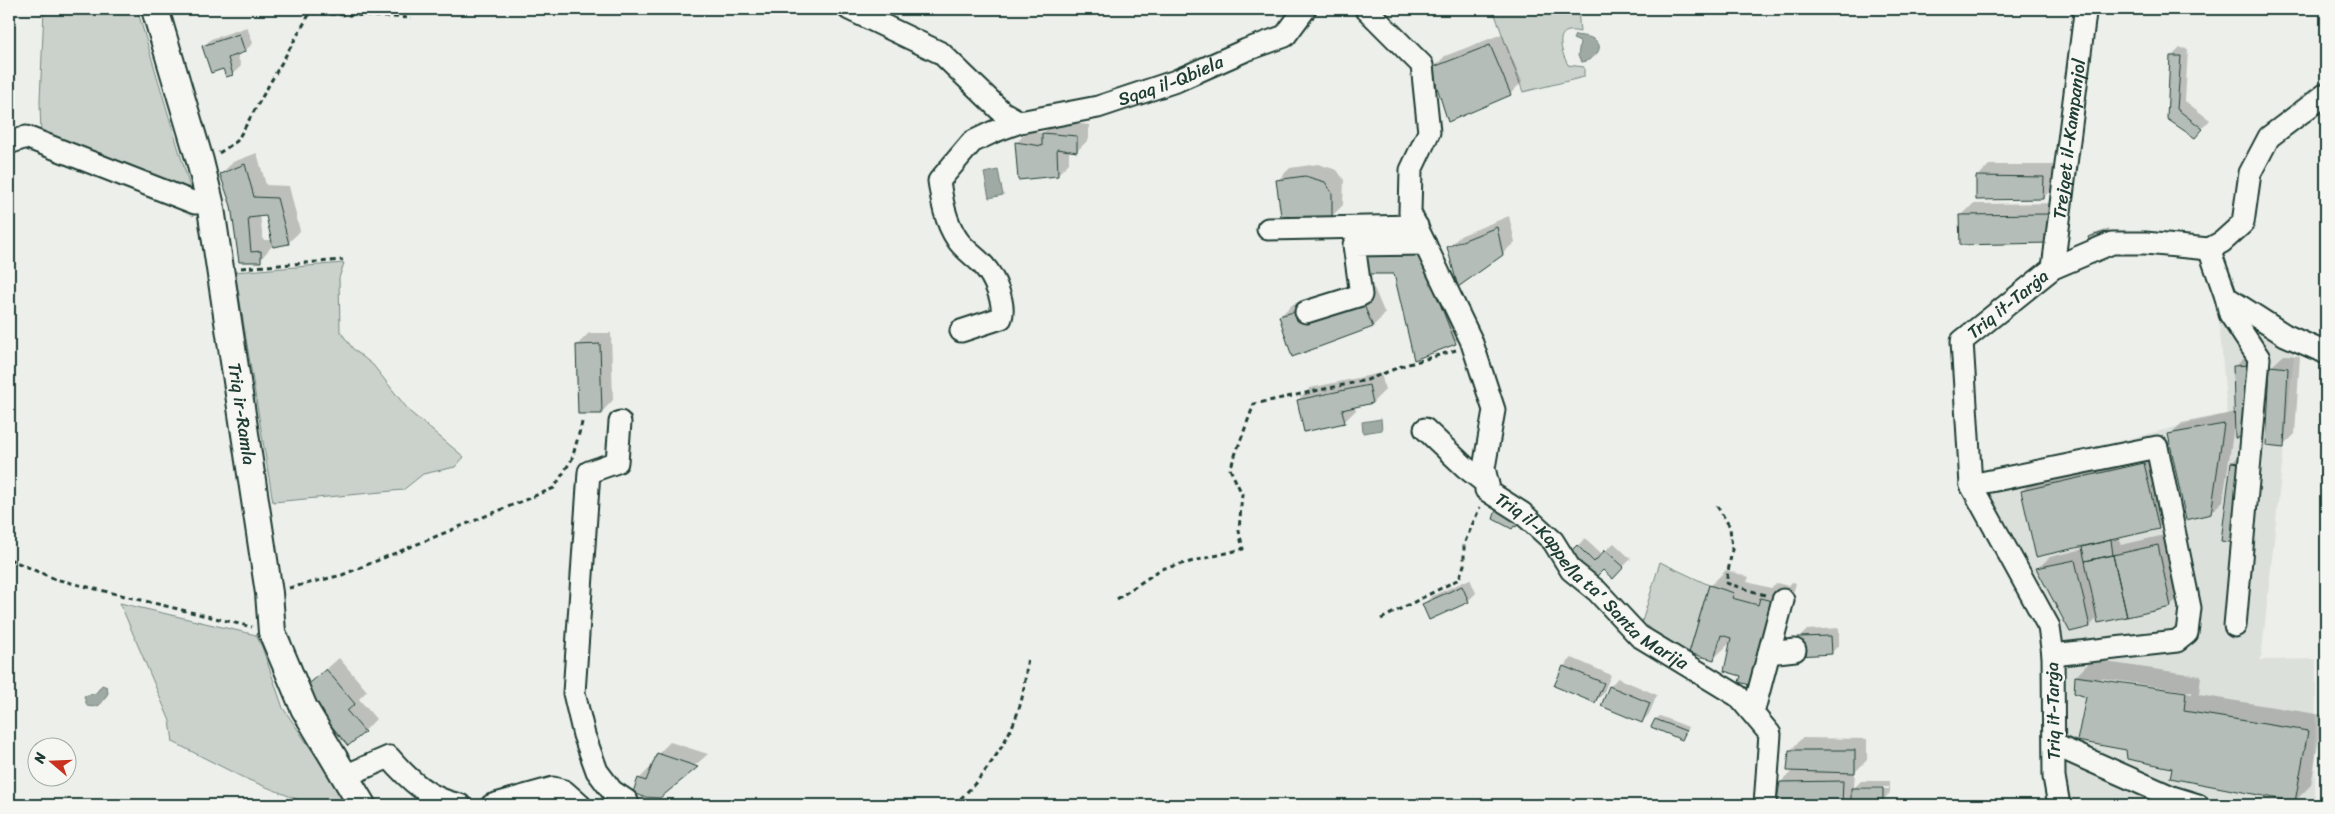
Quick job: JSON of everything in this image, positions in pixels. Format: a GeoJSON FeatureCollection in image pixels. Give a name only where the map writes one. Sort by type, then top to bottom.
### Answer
{"type":"FeatureCollection","features":[{"type":"Feature","properties":{"kind":"main road","name":"Triq ir-Ramla"},"geometry":{"type":"LineString","coordinates":[[154,9],[200,161],[210,202],[268,593],[272,632],[304,708],[362,805]]}},
{"type":"Feature","properties":{"kind":"street"},"geometry":{"type":"LineString","coordinates":[[849,9],[941,53],[1002,112],[1020,122]]}},
{"type":"Feature","properties":{"kind":"street","name":"Sqaq il-Qbiela"},"geometry":{"type":"LineString","coordinates":[[961,331],[1001,318],[1003,303],[986,268],[957,240],[943,208],[938,181],[972,142],[1020,122],[1098,107],[1176,81],[1246,50],[1285,36],[1305,9]]}},
{"type":"Feature","properties":{"kind":"street","name":"Triq il-Kappella ta' Santa Marija"},"geometry":{"type":"LineString","coordinates":[[1366,9],[1422,65],[1429,132],[1411,170],[1410,213],[1471,340],[1494,410],[1484,468],[1487,488],[1522,513],[1553,541],[1571,570],[1597,591],[1639,636],[1738,696],[1753,713],[1770,734],[1765,805]]}},
{"type":"Feature","properties":{"kind":"street","name":"Trejqet il-Kampanjol"},"geometry":{"type":"LineString","coordinates":[[2053,268],[2085,13],[2083,9]]}},
{"type":"Feature","properties":{"kind":"street"},"geometry":{"type":"LineString","coordinates":[[2235,626],[2259,358],[2230,314],[2209,249],[2222,242],[2243,223],[2250,173],[2269,137],[2326,94]]}},
{"type":"Feature","properties":{"kind":"street"},"geometry":{"type":"LineString","coordinates":[[9,143],[26,137],[195,203],[210,202]]}},
{"type":"Feature","properties":{"kind":"street"},"geometry":{"type":"LineString","coordinates":[[1268,229],[1421,235]]}},
{"type":"Feature","properties":{"kind":"street"},"geometry":{"type":"LineString","coordinates":[[1306,312],[1361,295],[1354,244],[1421,235]]}},
{"type":"Feature","properties":{"kind":"street","name":"Triq it-Tarġa"},"geometry":{"type":"LineString","coordinates":[[2059,805],[2054,776],[2053,655],[2049,627],[1971,485],[1962,341],[2053,268],[2112,243],[2145,243],[2209,249]]}},
{"type":"Feature","properties":{"kind":"street"},"geometry":{"type":"LineString","coordinates":[[2226,297],[2285,335],[2326,353]]}},
{"type":"Feature","properties":{"kind":"street"},"geometry":{"type":"LineString","coordinates":[[620,422],[617,462],[589,472],[574,693],[584,735],[597,771],[612,791],[627,801],[628,805]]}},
{"type":"Feature","properties":{"kind":"street"},"geometry":{"type":"LineString","coordinates":[[1425,428],[1487,488]]}},
{"type":"Feature","properties":{"kind":"street"},"geometry":{"type":"LineString","coordinates":[[1971,485],[2157,447],[2190,608],[2187,633],[2177,641],[2053,655]]}},
{"type":"Feature","properties":{"kind":"street"},"geometry":{"type":"LineString","coordinates":[[1753,713],[1769,652],[1778,599]]}},
{"type":"Feature","properties":{"kind":"street"},"geometry":{"type":"LineString","coordinates":[[1769,652],[1795,650]]}},
{"type":"Feature","properties":{"kind":"street"},"geometry":{"type":"LineString","coordinates":[[2055,745],[2172,797],[2198,805]]}},
{"type":"Feature","properties":{"kind":"street"},"geometry":{"type":"LineString","coordinates":[[345,776],[389,757],[409,781],[443,802],[460,805]]}},
{"type":"Feature","properties":{"kind":"street"},"geometry":{"type":"LineString","coordinates":[[492,805],[553,788],[564,792],[580,805]]}},
{"type":"Feature","properties":{"kind":"path"},"geometry":{"type":"LineString","coordinates":[[764,9],[768,11],[772,9]]}},
{"type":"Feature","properties":{"kind":"path"},"geometry":{"type":"LineString","coordinates":[[200,161],[213,156],[237,141],[310,13],[410,18]]}},
{"type":"Feature","properties":{"kind":"path"},"geometry":{"type":"LineString","coordinates":[[221,270],[343,260]]}},
{"type":"Feature","properties":{"kind":"path"},"geometry":{"type":"LineString","coordinates":[[1117,599],[1161,569],[1243,549],[1239,531],[1242,494],[1230,469],[1254,404],[1367,380],[1402,366],[1458,349],[1471,340]]}},
{"type":"Feature","properties":{"kind":"path"},"geometry":{"type":"LineString","coordinates":[[268,593],[342,575],[554,488],[572,459],[583,419]]}},
{"type":"Feature","properties":{"kind":"path"},"geometry":{"type":"LineString","coordinates":[[1381,619],[1459,579],[1464,565],[1464,544],[1487,488]]}},
{"type":"Feature","properties":{"kind":"path"},"geometry":{"type":"LineString","coordinates":[[1718,506],[1730,527],[1732,550],[1726,583],[1778,599]]}},
{"type":"Feature","properties":{"kind":"path"},"geometry":{"type":"LineString","coordinates":[[9,559],[55,579],[272,632]]}},
{"type":"Feature","properties":{"kind":"path"},"geometry":{"type":"LineString","coordinates":[[954,805],[972,788],[1008,736],[1022,698],[1028,656]]}},
{"type":"Feature","properties":{"kind":"shaded area"},"geometry":{"type":"Polygon","coordinates":[[[44,9],[137,9],[194,201],[41,139],[40,100],[44,9]]]}},
{"type":"Feature","properties":{"kind":"shaded area"},"geometry":{"type":"Polygon","coordinates":[[[1493,9],[1578,9],[1580,32],[1566,32],[1562,35],[1561,46],[1568,65],[1584,67],[1584,77],[1523,92],[1493,9]]]}},
{"type":"Feature","properties":{"kind":"shaded area"},"geometry":{"type":"Polygon","coordinates":[[[1575,35],[1595,40],[1598,43],[1599,51],[1590,59],[1582,62],[1578,56],[1580,42],[1573,39],[1575,35]]]}},
{"type":"Feature","properties":{"kind":"shaded area"},"geometry":{"type":"Polygon","coordinates":[[[998,170],[1003,195],[989,198],[984,173],[998,170]]]}},
{"type":"Feature","properties":{"kind":"shaded area"},"geometry":{"type":"Polygon","coordinates":[[[344,263],[339,278],[340,331],[353,349],[373,365],[410,412],[464,457],[455,467],[423,474],[403,490],[273,502],[235,272],[344,263]]]}},
{"type":"Feature","properties":{"kind":"shaded area"},"geometry":{"type":"Polygon","coordinates":[[[2218,309],[2295,346],[2261,660],[2316,659],[2315,805],[2217,805],[2189,799],[2067,741],[2066,680],[2061,637],[1981,476],[2227,414],[2218,309]]]}},
{"type":"Feature","properties":{"kind":"shaded area"},"geometry":{"type":"Polygon","coordinates":[[[1381,419],[1382,430],[1363,433],[1362,422],[1381,419]]]}},
{"type":"Feature","properties":{"kind":"shaded area"},"geometry":{"type":"Polygon","coordinates":[[[1660,562],[1709,585],[1689,653],[1685,660],[1664,645],[1663,636],[1652,634],[1641,625],[1660,562]]]}},
{"type":"Feature","properties":{"kind":"shaded area"},"geometry":{"type":"Polygon","coordinates":[[[120,603],[256,635],[283,708],[349,805],[311,805],[244,778],[173,742],[170,721],[120,603]]]}},
{"type":"Feature","properties":{"kind":"shaded area"},"geometry":{"type":"Polygon","coordinates":[[[102,685],[107,687],[108,693],[102,702],[95,707],[87,706],[84,696],[96,693],[102,685]]]}},
{"type":"Feature","properties":{"kind":"shaded area"},"geometry":{"type":"Polygon","coordinates":[[[2063,760],[2186,805],[2067,805],[2063,760]]]}},
{"type":"Feature","properties":{"kind":"building"},"geometry":{"type":"Polygon","coordinates":[[[239,34],[245,52],[228,58],[233,75],[226,77],[223,69],[211,73],[202,46],[239,34]]]}},
{"type":"Feature","properties":{"kind":"building"},"geometry":{"type":"Polygon","coordinates":[[[1490,45],[1511,95],[1448,122],[1431,68],[1490,45]]]}},
{"type":"Feature","properties":{"kind":"building"},"geometry":{"type":"Polygon","coordinates":[[[2170,56],[2181,56],[2177,109],[2203,129],[2195,138],[2167,119],[2170,56]]]}},
{"type":"Feature","properties":{"kind":"building"},"geometry":{"type":"Polygon","coordinates":[[[1042,133],[1077,136],[1077,152],[1057,149],[1058,176],[1018,180],[1015,142],[1042,146],[1042,133]]]}},
{"type":"Feature","properties":{"kind":"building"},"geometry":{"type":"Polygon","coordinates":[[[245,164],[254,197],[277,198],[289,244],[273,247],[266,216],[248,218],[251,252],[261,251],[261,262],[239,262],[231,206],[220,174],[245,164]]]}},
{"type":"Feature","properties":{"kind":"building"},"geometry":{"type":"Polygon","coordinates":[[[1305,176],[1325,182],[1332,193],[1332,219],[1281,216],[1276,180],[1305,176]]]}},
{"type":"Feature","properties":{"kind":"building"},"geometry":{"type":"Polygon","coordinates":[[[1976,176],[2044,177],[2043,199],[1976,200],[1976,176]]]}},
{"type":"Feature","properties":{"kind":"building"},"geometry":{"type":"Polygon","coordinates":[[[2049,214],[2049,243],[1960,245],[1959,215],[2049,214]]]}},
{"type":"Feature","properties":{"kind":"building"},"geometry":{"type":"Polygon","coordinates":[[[1497,227],[1503,255],[1458,287],[1447,247],[1497,227]]]}},
{"type":"Feature","properties":{"kind":"building"},"geometry":{"type":"Polygon","coordinates":[[[2105,232],[2107,239],[2091,245],[2088,237],[2105,232]]]}},
{"type":"Feature","properties":{"kind":"building"},"geometry":{"type":"Polygon","coordinates":[[[1364,252],[1420,253],[1456,344],[1414,360],[1394,274],[1367,274],[1364,252]]]}},
{"type":"Feature","properties":{"kind":"building"},"geometry":{"type":"Polygon","coordinates":[[[1362,300],[1373,327],[1292,357],[1279,316],[1301,310],[1362,300]]]}},
{"type":"Feature","properties":{"kind":"building"},"geometry":{"type":"Polygon","coordinates":[[[600,344],[602,414],[578,414],[576,345],[600,344]]]}},
{"type":"Feature","properties":{"kind":"building"},"geometry":{"type":"Polygon","coordinates":[[[2250,365],[2249,437],[2235,438],[2233,366],[2250,365]]]}},
{"type":"Feature","properties":{"kind":"building"},"geometry":{"type":"Polygon","coordinates":[[[2270,366],[2288,368],[2284,448],[2266,446],[2270,366]]]}},
{"type":"Feature","properties":{"kind":"building"},"geometry":{"type":"Polygon","coordinates":[[[1369,385],[1373,403],[1342,410],[1345,423],[1304,432],[1297,400],[1369,385]]]}},
{"type":"Feature","properties":{"kind":"building"},"geometry":{"type":"Polygon","coordinates":[[[2224,424],[2211,514],[2186,520],[2168,434],[2224,424]]]}},
{"type":"Feature","properties":{"kind":"building"},"geometry":{"type":"Polygon","coordinates":[[[2231,462],[2246,464],[2237,543],[2221,541],[2231,462]]]}},
{"type":"Feature","properties":{"kind":"building"},"geometry":{"type":"Polygon","coordinates":[[[2144,463],[2159,529],[2036,557],[2021,491],[2144,463]]]}},
{"type":"Feature","properties":{"kind":"building"},"geometry":{"type":"Polygon","coordinates":[[[1497,507],[1520,519],[1516,527],[1514,526],[1512,529],[1493,519],[1497,507]]]}},
{"type":"Feature","properties":{"kind":"building"},"geometry":{"type":"Polygon","coordinates":[[[2111,540],[2113,555],[2085,561],[2082,547],[2111,540]]]}},
{"type":"Feature","properties":{"kind":"building"},"geometry":{"type":"Polygon","coordinates":[[[1577,545],[1594,562],[1605,550],[1624,567],[1613,579],[1603,570],[1595,578],[1569,553],[1577,545]]]}},
{"type":"Feature","properties":{"kind":"building"},"geometry":{"type":"Polygon","coordinates":[[[2158,545],[2171,607],[2127,617],[2113,555],[2158,545]]]}},
{"type":"Feature","properties":{"kind":"building"},"geometry":{"type":"Polygon","coordinates":[[[2113,555],[2127,617],[2098,623],[2085,561],[2113,555]]]}},
{"type":"Feature","properties":{"kind":"building"},"geometry":{"type":"Polygon","coordinates":[[[2075,560],[2090,627],[2070,632],[2036,568],[2075,560]]]}},
{"type":"Feature","properties":{"kind":"building"},"geometry":{"type":"Polygon","coordinates":[[[1709,585],[1734,593],[1732,598],[1758,605],[1760,598],[1772,601],[1757,687],[1739,682],[1741,676],[1724,671],[1731,638],[1721,635],[1714,660],[1689,653],[1709,585]]]}},
{"type":"Feature","properties":{"kind":"building"},"geometry":{"type":"Polygon","coordinates":[[[1462,586],[1469,602],[1429,620],[1422,604],[1462,586]]]}},
{"type":"Feature","properties":{"kind":"building"},"geometry":{"type":"Polygon","coordinates":[[[1831,636],[1832,654],[1798,656],[1798,637],[1831,636]]]}},
{"type":"Feature","properties":{"kind":"building"},"geometry":{"type":"Polygon","coordinates":[[[1563,666],[1604,683],[1595,703],[1554,686],[1563,666]]]}},
{"type":"Feature","properties":{"kind":"building"},"geometry":{"type":"Polygon","coordinates":[[[326,669],[355,704],[347,711],[365,732],[348,746],[302,690],[326,669]]]}},
{"type":"Feature","properties":{"kind":"building"},"geometry":{"type":"Polygon","coordinates":[[[2075,676],[2186,692],[2184,711],[2308,731],[2295,802],[2170,778],[2172,768],[2127,759],[2126,750],[2077,741],[2086,697],[2074,693],[2075,676]]]}},
{"type":"Feature","properties":{"kind":"building"},"geometry":{"type":"Polygon","coordinates":[[[1609,686],[1650,703],[1642,723],[1601,706],[1609,686]]]}},
{"type":"Feature","properties":{"kind":"building"},"geometry":{"type":"Polygon","coordinates":[[[1655,719],[1686,731],[1682,740],[1651,727],[1655,719]]]}},
{"type":"Feature","properties":{"kind":"building"},"geometry":{"type":"Polygon","coordinates":[[[1789,750],[1855,750],[1855,773],[1787,771],[1789,750]]]}},
{"type":"Feature","properties":{"kind":"building"},"geometry":{"type":"Polygon","coordinates":[[[657,753],[698,767],[660,798],[643,797],[633,792],[638,778],[646,781],[657,753]]]}},
{"type":"Feature","properties":{"kind":"building"},"geometry":{"type":"Polygon","coordinates":[[[1843,781],[1842,805],[1776,805],[1780,782],[1843,781]]]}},
{"type":"Feature","properties":{"kind":"building"},"geometry":{"type":"Polygon","coordinates":[[[1851,788],[1883,788],[1883,802],[1851,802],[1851,788]]]}}]}
